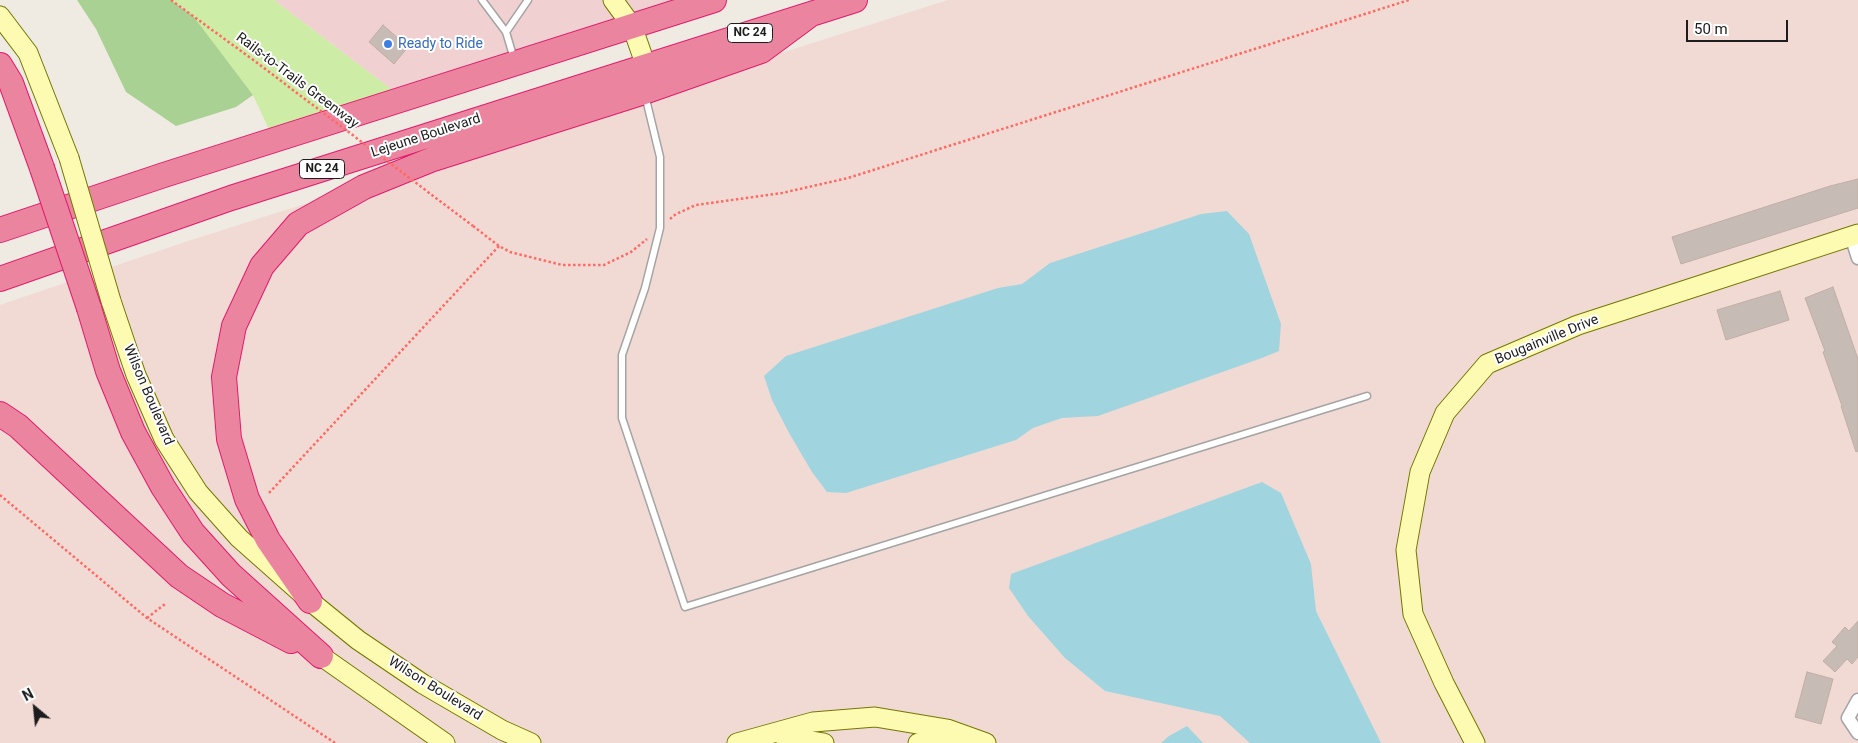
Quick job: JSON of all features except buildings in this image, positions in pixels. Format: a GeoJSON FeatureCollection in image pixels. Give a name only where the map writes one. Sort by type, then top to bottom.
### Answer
{"type":"FeatureCollection","features":[{"type":"Feature","properties":{"kind":"highway"},"geometry":{"type":"LineString","coordinates":[[1,230],[164,175],[714,0]]}},
{"type":"Feature","properties":{"kind":"highway","name":"Lejeune Boulevard"},"geometry":{"type":"LineString","coordinates":[[0,279],[231,198],[855,0]]}},
{"type":"Feature","properties":{"kind":"highway"},"geometry":{"type":"LineString","coordinates":[[310,601],[268,540],[246,499],[229,438],[224,377],[234,326],[262,266],[298,224],[364,187],[433,159],[644,92],[761,51],[812,14]]}},
{"type":"Feature","properties":{"kind":"highway"},"geometry":{"type":"LineString","coordinates":[[0,65],[10,83],[42,168],[100,305],[108,371],[133,432],[163,487],[193,533],[231,575],[321,656]]}},
{"type":"Feature","properties":{"kind":"highway"},"geometry":{"type":"LineString","coordinates":[[0,414],[18,426],[179,576],[222,605],[321,656]]}},
{"type":"Feature","properties":{"kind":"main road"},"geometry":{"type":"LineString","coordinates":[[613,0],[632,26],[646,66]]}},
{"type":"Feature","properties":{"kind":"main road","name":"Wilson Boulevard"},"geometry":{"type":"LineString","coordinates":[[0,16],[28,53],[69,158],[100,305],[136,375],[164,439],[198,492],[239,538],[310,601],[358,640],[423,684],[502,730],[531,743]]}},
{"type":"Feature","properties":{"kind":"main road","name":"Bougainville Drive"},"geometry":{"type":"LineString","coordinates":[[1475,743],[1444,684],[1414,614],[1406,550],[1420,472],[1446,413],[1487,364],[1578,325],[1854,235]]}},
{"type":"Feature","properties":{"kind":"main road"},"geometry":{"type":"LineString","coordinates":[[321,656],[445,743]]}},
{"type":"Feature","properties":{"kind":"main road"},"geometry":{"type":"LineString","coordinates":[[738,743],[813,722],[874,717],[947,729],[986,743]]}},
{"type":"Feature","properties":{"kind":"main road"},"geometry":{"type":"LineString","coordinates":[[786,743],[824,743]]}},
{"type":"Feature","properties":{"kind":"main road"},"geometry":{"type":"LineString","coordinates":[[918,743],[948,743]]}},
{"type":"Feature","properties":{"kind":"street"},"geometry":{"type":"LineString","coordinates":[[1854,235],[1858,258]]}},
{"type":"Feature","properties":{"kind":"street"},"geometry":{"type":"LineString","coordinates":[[1858,700],[1848,718],[1858,733]]}},
{"type":"Feature","properties":{"kind":"lane"},"geometry":{"type":"LineString","coordinates":[[482,0],[506,32],[515,63]]}},
{"type":"Feature","properties":{"kind":"lane"},"geometry":{"type":"LineString","coordinates":[[506,32],[528,0]]}},
{"type":"Feature","properties":{"kind":"lane"},"geometry":{"type":"LineString","coordinates":[[644,92],[660,157],[660,228],[644,288],[622,355],[622,418],[685,607],[1367,396]]}},
{"type":"Feature","properties":{"kind":"path","name":"Rails-to-Trails Greenway"},"geometry":{"type":"LineString","coordinates":[[171,0],[499,246],[510,252],[562,265],[604,265],[632,252],[676,214],[696,205],[782,193],[848,178],[1409,0]]}},
{"type":"Feature","properties":{"kind":"path"},"geometry":{"type":"LineString","coordinates":[[269,493],[499,246]]}},
{"type":"Feature","properties":{"kind":"path"},"geometry":{"type":"LineString","coordinates":[[0,495],[147,618],[335,743]]}},
{"type":"Feature","properties":{"kind":"path"},"geometry":{"type":"LineString","coordinates":[[147,618],[165,604]]}},
{"type":"Feature","properties":{"kind":"shaded area"},"geometry":{"type":"Polygon","coordinates":[[[274,0],[714,0],[403,98],[274,0]]]}},
{"type":"Feature","properties":{"kind":"shaded area"},"geometry":{"type":"Polygon","coordinates":[[[948,0],[1858,0],[1858,743],[0,743],[0,305],[185,242],[948,0]]]}},
{"type":"Feature","properties":{"kind":"green space"},"geometry":{"type":"Polygon","coordinates":[[[77,0],[171,0],[193,16],[253,95],[236,107],[176,126],[126,92],[96,29],[77,0]]]}},
{"type":"Feature","properties":{"kind":"green space"},"geometry":{"type":"Polygon","coordinates":[[[171,0],[274,0],[403,98],[274,140],[253,95],[188,12],[171,0]]]}},
{"type":"Feature","properties":{"kind":"water"},"geometry":{"type":"Polygon","coordinates":[[[1227,211],[1249,234],[1281,324],[1279,351],[1098,416],[1062,418],[1033,428],[1016,440],[846,493],[827,492],[812,472],[772,400],[764,376],[786,356],[998,288],[1022,284],[1050,263],[1201,214],[1227,211]]]}},
{"type":"Feature","properties":{"kind":"water"},"geometry":{"type":"Polygon","coordinates":[[[1262,482],[1281,493],[1311,564],[1316,611],[1381,743],[1250,743],[1220,716],[1105,691],[1065,658],[1028,616],[1009,588],[1011,574],[1262,482]]]}},
{"type":"Feature","properties":{"kind":"water"},"geometry":{"type":"Polygon","coordinates":[[[1187,726],[1203,743],[1161,743],[1169,736],[1187,726]]]}},
{"type":"Feature","properties":{"kind":"place","name":"Ready to Ride"},"geometry":{"type":"Point","coordinates":[388,44]}}]}
